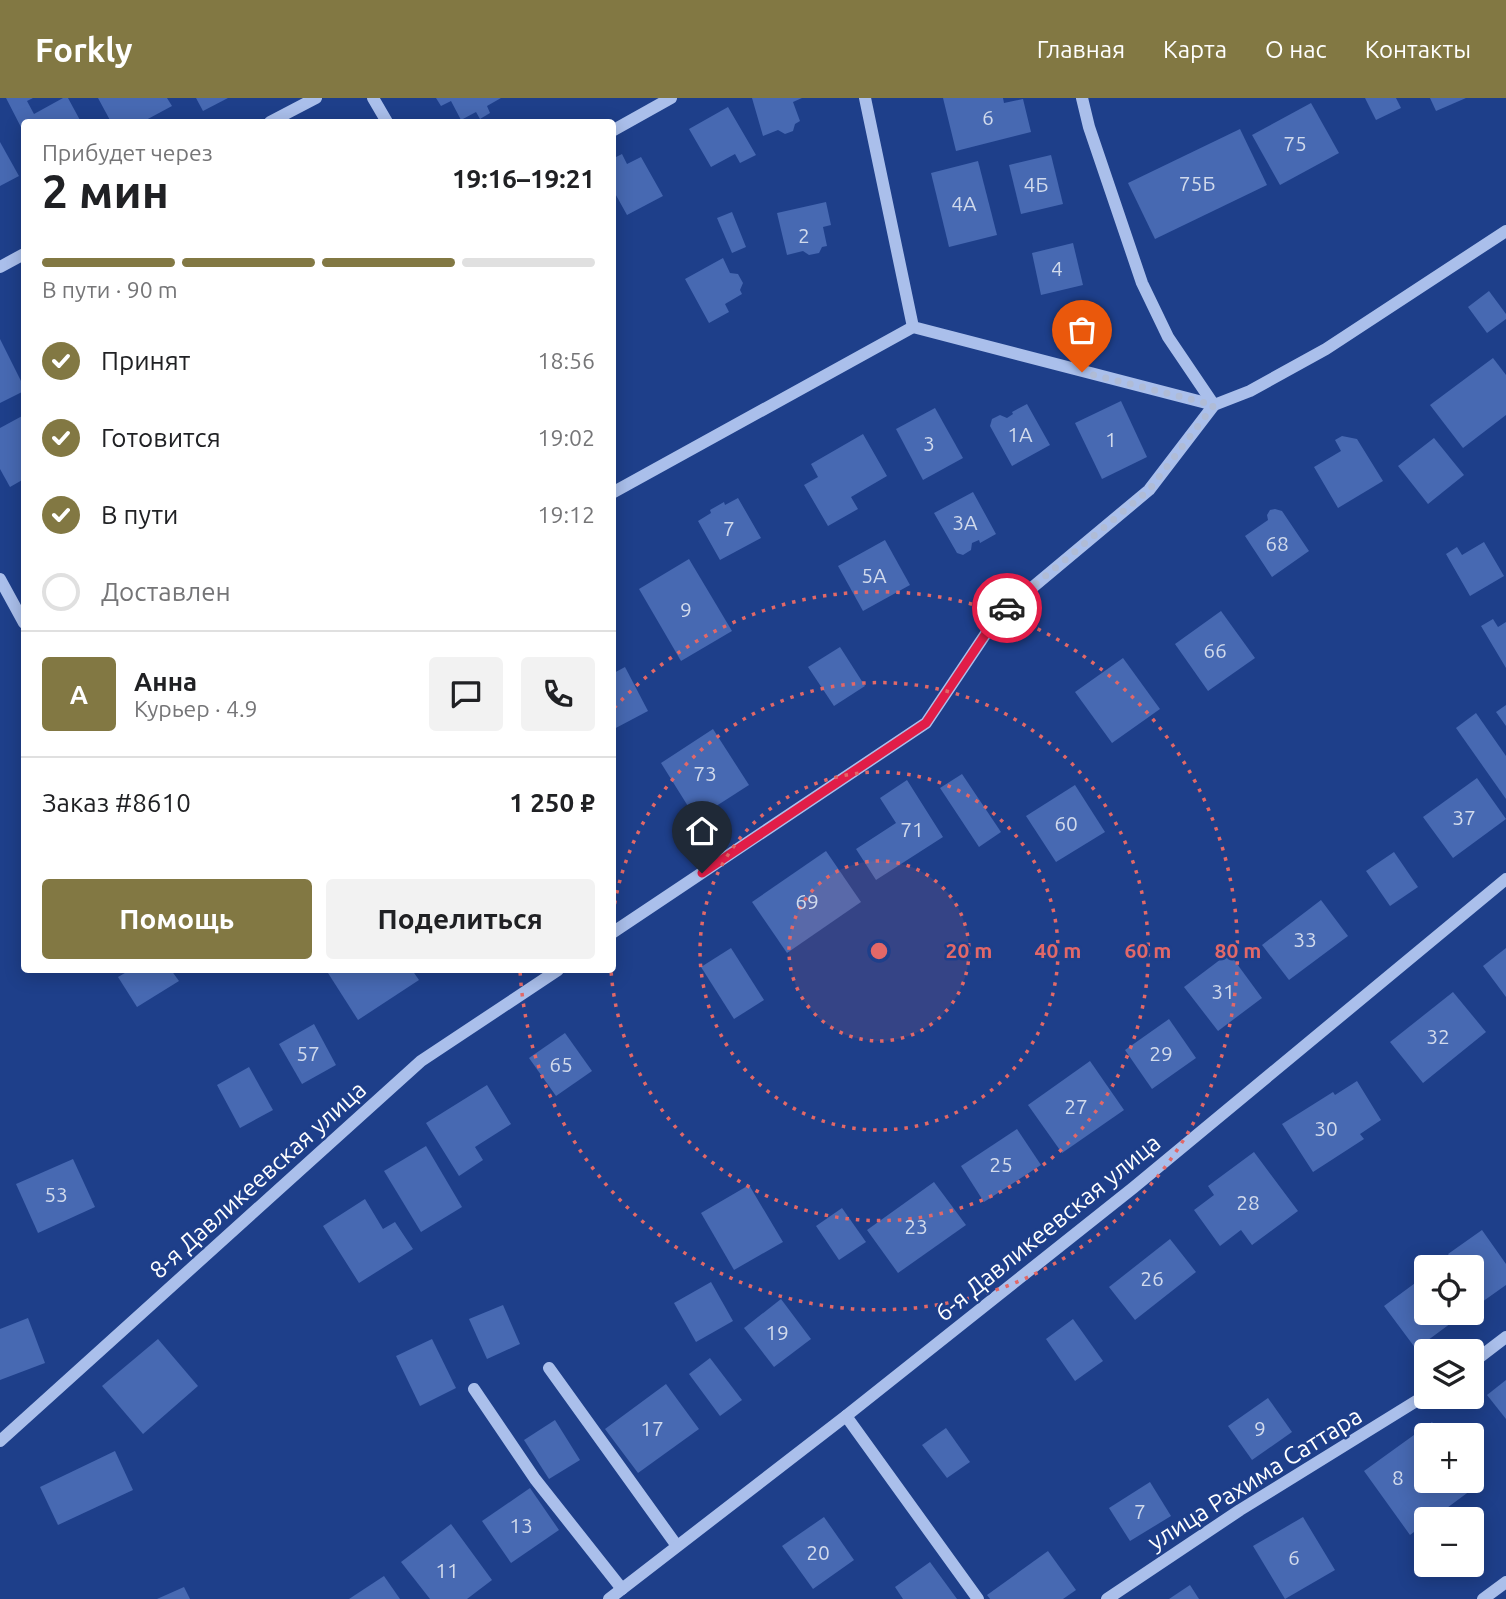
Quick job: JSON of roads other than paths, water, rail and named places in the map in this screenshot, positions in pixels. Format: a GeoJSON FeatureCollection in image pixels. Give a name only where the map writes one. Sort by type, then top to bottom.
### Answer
{"type":"FeatureCollection","features":[{"type":"Feature","properties":{"kind":"street"},"geometry":{"type":"LineString","coordinates":[[276,119],[316,98]]}},
{"type":"Feature","properties":{"kind":"street"},"geometry":{"type":"LineString","coordinates":[[373,98],[385,119]]}},
{"type":"Feature","properties":{"kind":"street"},"geometry":{"type":"LineString","coordinates":[[616,129],[671,98]]}},
{"type":"Feature","properties":{"kind":"street"},"geometry":{"type":"LineString","coordinates":[[865,98],[913,327]]}},
{"type":"Feature","properties":{"kind":"street"},"geometry":{"type":"LineString","coordinates":[[1082,98],[1089,128],[1142,282],[1168,337],[1214,405]]}},
{"type":"Feature","properties":{"kind":"street"},"geometry":{"type":"LineString","coordinates":[[616,930],[926,723],[997,617],[1149,490],[1214,405],[1250,391],[1326,349],[1506,231]]}},
{"type":"Feature","properties":{"kind":"street"},"geometry":{"type":"LineString","coordinates":[[0,267],[21,256]]}},
{"type":"Feature","properties":{"kind":"street"},"geometry":{"type":"LineString","coordinates":[[616,491],[913,327],[1214,405]]}},
{"type":"Feature","properties":{"kind":"street"},"geometry":{"type":"LineString","coordinates":[[0,579],[21,618]]}},
{"type":"Feature","properties":{"kind":"street","name":"6-я Давликеевская улица"},"geometry":{"type":"LineString","coordinates":[[609,1599],[846,1416],[1133,1188],[1506,879]]}},
{"type":"Feature","properties":{"kind":"street","name":"8-я Давликеевская улица"},"geometry":{"type":"LineString","coordinates":[[0,1441],[421,1061],[553,973]]}},
{"type":"Feature","properties":{"kind":"street"},"geometry":{"type":"LineString","coordinates":[[1484,1354],[1506,1337]]}},
{"type":"Feature","properties":{"kind":"street"},"geometry":{"type":"LineString","coordinates":[[549,1368],[677,1546]]}},
{"type":"Feature","properties":{"kind":"street"},"geometry":{"type":"LineString","coordinates":[[474,1389],[535,1479],[622,1589]]}},
{"type":"Feature","properties":{"kind":"street","name":"улица Рахима Саттара"},"geometry":{"type":"LineString","coordinates":[[1107,1599],[1240,1510],[1414,1402]]}},
{"type":"Feature","properties":{"kind":"street"},"geometry":{"type":"LineString","coordinates":[[846,1416],[978,1599]]}},
{"type":"Feature","properties":{"kind":"street"},"geometry":{"type":"LineString","coordinates":[[1483,1599],[1506,1582]]}}]}
